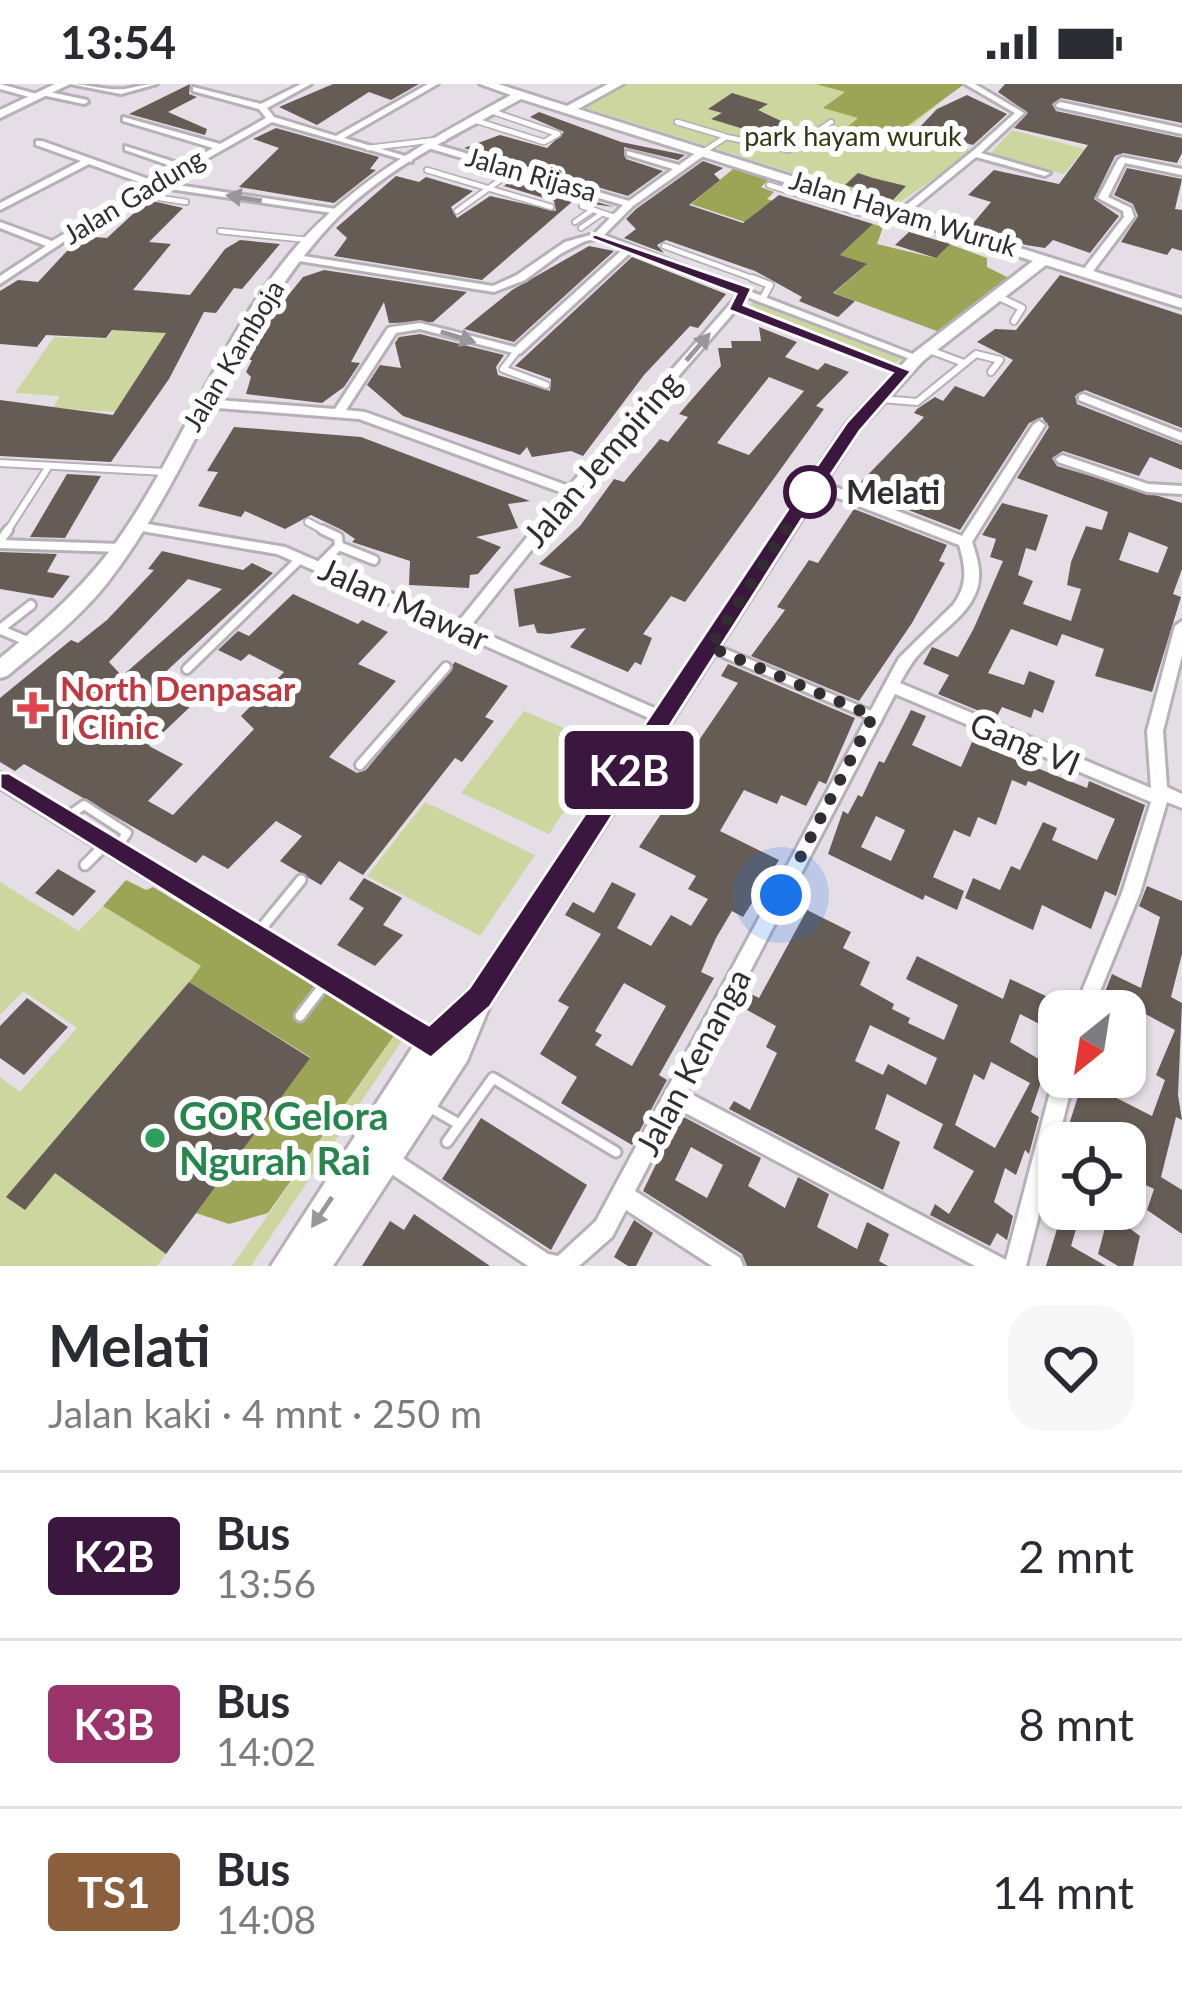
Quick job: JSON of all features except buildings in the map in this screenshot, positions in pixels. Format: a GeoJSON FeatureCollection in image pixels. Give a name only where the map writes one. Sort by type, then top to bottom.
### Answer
{"type":"FeatureCollection","features":[{"type":"Feature","properties":{"kind":"street"},"geometry":{"type":"LineString","coordinates":[[0,114],[64,84]]}},
{"type":"Feature","properties":{"kind":"street"},"geometry":{"type":"LineString","coordinates":[[74,84],[121,92],[153,84]]}},
{"type":"Feature","properties":{"kind":"street"},"geometry":{"type":"LineString","coordinates":[[262,107],[307,84]]}},
{"type":"Feature","properties":{"kind":"street"},"geometry":{"type":"LineString","coordinates":[[336,139],[434,84]]}},
{"type":"Feature","properties":{"kind":"street","name":"Jalan Hayam Wuruk"},"geometry":{"type":"LineString","coordinates":[[486,84],[902,213],[999,250],[1045,259],[1182,304]]}},
{"type":"Feature","properties":{"kind":"street"},"geometry":{"type":"LineString","coordinates":[[569,109],[617,84]]}},
{"type":"Feature","properties":{"kind":"street"},"geometry":{"type":"LineString","coordinates":[[969,84],[987,87],[1020,112],[978,155]]}},
{"type":"Feature","properties":{"kind":"street"},"geometry":{"type":"LineString","coordinates":[[0,86],[84,102]]}},
{"type":"Feature","properties":{"kind":"street"},"geometry":{"type":"LineString","coordinates":[[196,89],[262,107],[271,119],[409,160]]}},
{"type":"Feature","properties":{"kind":"street","name":"Jalan Kamboja"},"geometry":{"type":"LineString","coordinates":[[0,670],[89,591],[121,548],[297,257],[336,212],[437,142],[520,95]]}},
{"type":"Feature","properties":{"kind":"street"},"geometry":{"type":"LineString","coordinates":[[1060,104],[1182,131]]}},
{"type":"Feature","properties":{"kind":"street"},"geometry":{"type":"LineString","coordinates":[[126,119],[219,147]]}},
{"type":"Feature","properties":{"kind":"street","name":"Jalan Gadung"},"geometry":{"type":"LineString","coordinates":[[0,281],[152,184],[271,119]]}},
{"type":"Feature","properties":{"kind":"street","name":"Jalan Rijasa"},"geometry":{"type":"LineString","coordinates":[[437,142],[630,204]]}},
{"type":"Feature","properties":{"kind":"street"},"geometry":{"type":"LineString","coordinates":[[39,143],[152,184],[336,212]]}},
{"type":"Feature","properties":{"kind":"street"},"geometry":{"type":"LineString","coordinates":[[128,148],[182,167]]}},
{"type":"Feature","properties":{"kind":"street"},"geometry":{"type":"LineString","coordinates":[[597,236],[609,215],[703,152]]}},
{"type":"Feature","properties":{"kind":"street"},"geometry":{"type":"LineString","coordinates":[[630,153],[680,169]]}},
{"type":"Feature","properties":{"kind":"street"},"geometry":{"type":"LineString","coordinates":[[902,213],[962,159],[978,155],[1045,173]]}},
{"type":"Feature","properties":{"kind":"street"},"geometry":{"type":"LineString","coordinates":[[1087,272],[1129,217],[1128,210],[1103,198],[1125,157],[1182,172]]}},
{"type":"Feature","properties":{"kind":"street"},"geometry":{"type":"LineString","coordinates":[[0,207],[86,162]]}},
{"type":"Feature","properties":{"kind":"street"},"geometry":{"type":"LineString","coordinates":[[0,225],[53,244]]}},
{"type":"Feature","properties":{"kind":"street"},"geometry":{"type":"LineString","coordinates":[[297,257],[494,290],[510,284],[573,238],[597,236],[916,360]]}},
{"type":"Feature","properties":{"kind":"street"},"geometry":{"type":"LineString","coordinates":[[339,412],[392,330],[420,326],[517,351],[629,249]]}},
{"type":"Feature","properties":{"kind":"street"},"geometry":{"type":"LineString","coordinates":[[286,1266],[375,1152],[423,1103],[457,1051],[480,998],[815,484],[879,398],[916,360],[1045,259]]}},
{"type":"Feature","properties":{"kind":"street","name":"Jalan Jempiring"},"geometry":{"type":"LineString","coordinates":[[461,629],[571,491],[746,292]]}},
{"type":"Feature","properties":{"kind":"street"},"geometry":{"type":"LineString","coordinates":[[734,307],[916,360]]}},
{"type":"Feature","properties":{"kind":"street"},"geometry":{"type":"LineString","coordinates":[[1084,398],[1182,437]]}},
{"type":"Feature","properties":{"kind":"street"},"geometry":{"type":"LineString","coordinates":[[205,403],[339,412],[423,434],[571,491]]}},
{"type":"Feature","properties":{"kind":"street"},"geometry":{"type":"LineString","coordinates":[[815,484],[965,542],[1039,425]]}},
{"type":"Feature","properties":{"kind":"street"},"geometry":{"type":"LineString","coordinates":[[1061,459],[1147,488],[1182,490]]}},
{"type":"Feature","properties":{"kind":"street","name":"Jalan Mawar"},"geometry":{"type":"LineString","coordinates":[[136,526],[246,541],[301,559],[663,718]]}},
{"type":"Feature","properties":{"kind":"street","name":"Jalan Kenanga"},"geometry":{"type":"LineString","coordinates":[[375,1152],[544,1265],[560,1266],[590,1247],[676,1097],[873,716],[923,636],[973,593],[977,578],[965,542]]}},
{"type":"Feature","properties":{"kind":"street"},"geometry":{"type":"LineString","coordinates":[[1092,990],[1131,893],[1159,795],[1155,731],[1182,626]]}},
{"type":"Feature","properties":{"kind":"street","name":"Gang VI"},"geometry":{"type":"LineString","coordinates":[[892,686],[1182,801]]}},
{"type":"Feature","properties":{"kind":"street"},"geometry":{"type":"LineString","coordinates":[[0,781],[431,1043]]}},
{"type":"Feature","properties":{"kind":"street"},"geometry":{"type":"LineString","coordinates":[[316,1266],[431,1043],[480,998]]}},
{"type":"Feature","properties":{"kind":"street"},"geometry":{"type":"LineString","coordinates":[[676,1097],[997,1266]]}},
{"type":"Feature","properties":{"kind":"street"},"geometry":{"type":"LineString","coordinates":[[1015,1266],[1059,1098]]}},
{"type":"Feature","properties":{"kind":"street"},"geometry":{"type":"LineString","coordinates":[[622,1196],[732,1266]]}},
{"type":"Feature","properties":{"kind":"lane"},"geometry":{"type":"LineString","coordinates":[[474,120],[544,142],[558,134],[491,111]]}},
{"type":"Feature","properties":{"kind":"lane"},"geometry":{"type":"LineString","coordinates":[[676,122],[782,152],[831,122]]}},
{"type":"Feature","properties":{"kind":"lane"},"geometry":{"type":"LineString","coordinates":[[368,148],[409,146],[429,136],[437,142]]}},
{"type":"Feature","properties":{"kind":"lane"},"geometry":{"type":"LineString","coordinates":[[703,152],[726,137]]}},
{"type":"Feature","properties":{"kind":"lane"},"geometry":{"type":"LineString","coordinates":[[427,170],[551,207]]}},
{"type":"Feature","properties":{"kind":"lane"},"geometry":{"type":"LineString","coordinates":[[457,211],[514,170]]}},
{"type":"Feature","properties":{"kind":"lane"},"geometry":{"type":"LineString","coordinates":[[769,184],[859,213],[872,204]]}},
{"type":"Feature","properties":{"kind":"lane"},"geometry":{"type":"LineString","coordinates":[[168,187],[160,198],[186,202]]}},
{"type":"Feature","properties":{"kind":"lane"},"geometry":{"type":"LineString","coordinates":[[587,208],[609,215],[576,223],[587,208]]}},
{"type":"Feature","properties":{"kind":"lane"},"geometry":{"type":"LineString","coordinates":[[220,230],[311,241]]}},
{"type":"Feature","properties":{"kind":"lane"},"geometry":{"type":"LineString","coordinates":[[664,246],[770,285],[772,290],[763,298]]}},
{"type":"Feature","properties":{"kind":"lane"},"geometry":{"type":"LineString","coordinates":[[662,261],[676,250]]}},
{"type":"Feature","properties":{"kind":"lane"},"geometry":{"type":"LineString","coordinates":[[1001,298],[1023,311],[1013,321]]}},
{"type":"Feature","properties":{"kind":"lane"},"geometry":{"type":"LineString","coordinates":[[517,351],[503,369],[546,385]]}},
{"type":"Feature","properties":{"kind":"lane"},"geometry":{"type":"LineString","coordinates":[[879,398],[917,402],[976,353],[994,355],[1000,362],[991,372]]}},
{"type":"Feature","properties":{"kind":"lane"},"geometry":{"type":"LineString","coordinates":[[916,360],[964,363]]}},
{"type":"Feature","properties":{"kind":"lane"},"geometry":{"type":"LineString","coordinates":[[0,464],[165,472]]}},
{"type":"Feature","properties":{"kind":"lane"},"geometry":{"type":"LineString","coordinates":[[0,543],[50,466]]}},
{"type":"Feature","properties":{"kind":"lane"},"geometry":{"type":"LineString","coordinates":[[308,522],[340,539],[318,567]]}},
{"type":"Feature","properties":{"kind":"lane"},"geometry":{"type":"LineString","coordinates":[[0,543],[121,548]]}},
{"type":"Feature","properties":{"kind":"lane"},"geometry":{"type":"LineString","coordinates":[[339,546],[374,560]]}},
{"type":"Feature","properties":{"kind":"lane"},"geometry":{"type":"LineString","coordinates":[[187,669],[301,559]]}},
{"type":"Feature","properties":{"kind":"lane"},"geometry":{"type":"LineString","coordinates":[[31,605],[0,629],[33,643]]}},
{"type":"Feature","properties":{"kind":"lane"},"geometry":{"type":"LineString","coordinates":[[710,647],[873,716]]}},
{"type":"Feature","properties":{"kind":"lane"},"geometry":{"type":"LineString","coordinates":[[360,765],[446,667]]}},
{"type":"Feature","properties":{"kind":"lane"},"geometry":{"type":"LineString","coordinates":[[85,865],[109,848]]}},
{"type":"Feature","properties":{"kind":"lane"},"geometry":{"type":"LineString","coordinates":[[255,936],[301,880]]}},
{"type":"Feature","properties":{"kind":"lane"},"geometry":{"type":"LineString","coordinates":[[300,1016],[328,980]]}},
{"type":"Feature","properties":{"kind":"lane"},"geometry":{"type":"LineString","coordinates":[[447,1142],[493,1078],[616,1152]]}},
{"type":"Feature","properties":{"kind":"lane"},"geometry":{"type":"LineString","coordinates":[[423,1103],[459,1124]]}},
{"type":"Feature","properties":{"kind":"green space","name":"park hayam wuruk"},"geometry":{"type":"Polygon","coordinates":[[[626,84],[962,84],[908,129],[973,151],[896,205],[582,107],[626,84]]]}},
{"type":"Feature","properties":{"kind":"green space"},"geometry":{"type":"Polygon","coordinates":[[[816,84],[963,85],[880,146],[839,134],[858,118],[823,108],[845,92],[816,84]]]}},
{"type":"Feature","properties":{"kind":"green space"},"geometry":{"type":"Polygon","coordinates":[[[1012,130],[1085,149],[1064,174],[989,155],[1012,130]]]}},
{"type":"Feature","properties":{"kind":"green space"},"geometry":{"type":"Polygon","coordinates":[[[733,169],[768,180],[761,187],[774,192],[767,199],[799,210],[780,234],[691,204],[733,169]]]}},
{"type":"Feature","properties":{"kind":"green space"},"geometry":{"type":"Polygon","coordinates":[[[873,224],[883,227],[877,244],[935,258],[949,244],[987,258],[987,267],[1011,279],[942,333],[834,293],[866,265],[840,255],[873,224]]]}},
{"type":"Feature","properties":{"kind":"green space"},"geometry":{"type":"Polygon","coordinates":[[[754,301],[903,359],[894,364],[748,307],[754,301]]]}},
{"type":"Feature","properties":{"kind":"green space"},"geometry":{"type":"Polygon","coordinates":[[[116,325],[169,329],[115,412],[53,408],[60,396],[15,393],[54,337],[107,339],[116,325]]]}},
{"type":"Feature","properties":{"kind":"green space"},"geometry":{"type":"Polygon","coordinates":[[[524,711],[608,747],[549,834],[461,793],[524,711]]]}},
{"type":"Feature","properties":{"kind":"green space"},"geometry":{"type":"Polygon","coordinates":[[[425,802],[535,855],[480,936],[367,876],[425,802]]]}},
{"type":"Feature","properties":{"kind":"green space"},"geometry":{"type":"Polygon","coordinates":[[[126,880],[146,890],[153,887],[395,1034],[268,1213],[229,1224],[196,1213],[310,1057],[189,982],[201,966],[103,906],[126,880]]]}},
{"type":"Feature","properties":{"kind":"green space"},"geometry":{"type":"Polygon","coordinates":[[[0,882],[79,931],[103,906],[202,966],[38,1161],[166,1254],[157,1266],[0,1266],[0,1077],[20,1092],[77,1028],[23,991],[0,1015],[0,882]]]}},
{"type":"Feature","properties":{"kind":"green space"},"geometry":{"type":"Polygon","coordinates":[[[395,1034],[404,1038],[251,1266],[232,1266],[395,1034]]]}},
{"type":"Feature","properties":{"kind":"bus line","name":"K2B"},"geometry":{"type":"LineString","coordinates":[[0,781],[431,1043],[460,1011],[480,998],[815,484],[854,427],[903,371],[734,307],[746,292],[597,236]]}},
{"type":"Feature","properties":{"kind":"place","name":"Melati"},"geometry":{"type":"Point","coordinates":[810,492]}},
{"type":"Feature","properties":{"kind":"place","name":"North Denpasar I Clinic"},"geometry":{"type":"Point","coordinates":[33,708]}},
{"type":"Feature","properties":{"kind":"place","name":"GOR Gelora Ngurah Rai"},"geometry":{"type":"Point","coordinates":[155,1138]}},
{"type":"Feature","properties":{"kind":"route"},"geometry":{"type":"LineString","coordinates":[[781,895],[873,716],[710,647],[815,484],[810,492]]}}]}
